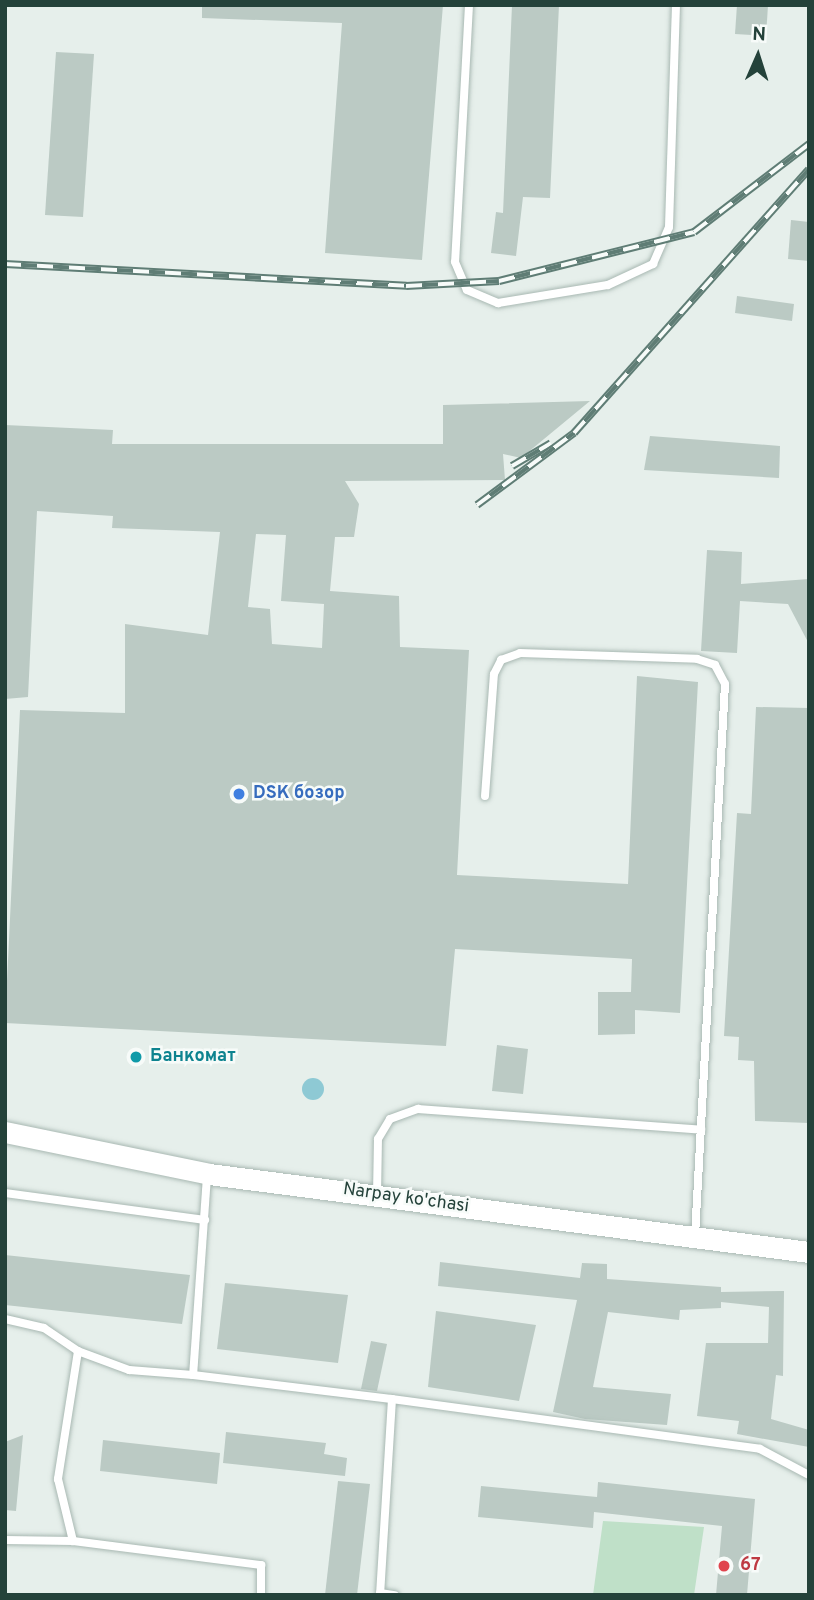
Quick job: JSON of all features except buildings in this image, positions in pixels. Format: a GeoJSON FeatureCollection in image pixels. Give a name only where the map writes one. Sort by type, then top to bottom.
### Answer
{"type":"FeatureCollection","features":[{"type":"Feature","properties":{"kind":"main road","name":"Narpay ko'chasi"},"geometry":{"type":"LineString","coordinates":[[5,1132],[207,1173],[695,1240],[809,1252]]}},
{"type":"Feature","properties":{"kind":"lane"},"geometry":{"type":"LineString","coordinates":[[469,5],[455,262],[467,289],[498,303],[608,285],[653,264],[669,227],[676,5]]}},
{"type":"Feature","properties":{"kind":"lane"},"geometry":{"type":"LineString","coordinates":[[485,796],[494,674],[501,660],[534,654],[697,659],[715,666],[725,684],[695,1240]]}},
{"type":"Feature","properties":{"kind":"lane"},"geometry":{"type":"LineString","coordinates":[[377,1195],[378,1139],[390,1119],[418,1109],[701,1130]]}},
{"type":"Feature","properties":{"kind":"lane"},"geometry":{"type":"LineString","coordinates":[[193,1376],[207,1173]]}},
{"type":"Feature","properties":{"kind":"lane"},"geometry":{"type":"LineString","coordinates":[[5,1193],[205,1220]]}},
{"type":"Feature","properties":{"kind":"lane"},"geometry":{"type":"LineString","coordinates":[[5,1319],[44,1328],[78,1351],[129,1370],[392,1399],[760,1450],[809,1475]]}},
{"type":"Feature","properties":{"kind":"lane"},"geometry":{"type":"LineString","coordinates":[[73,1541],[58,1479],[78,1351]]}},
{"type":"Feature","properties":{"kind":"lane"},"geometry":{"type":"LineString","coordinates":[[392,1399],[380,1593],[395,1595]]}},
{"type":"Feature","properties":{"kind":"lane"},"geometry":{"type":"LineString","coordinates":[[5,1540],[73,1541],[261,1565],[261,1595]]}},
{"type":"Feature","properties":{"kind":"green space"},"geometry":{"type":"Polygon","coordinates":[[[603,1521],[704,1527],[694,1595],[593,1595],[603,1521]]]}},
{"type":"Feature","properties":{"kind":"water"},"geometry":{"type":"Polygon","coordinates":[[[313,1078],[321,1081],[324,1089],[321,1097],[313,1100],[305,1097],[302,1089],[305,1081],[313,1078]]]}},
{"type":"Feature","properties":{"kind":"railway"},"geometry":{"type":"LineString","coordinates":[[5,264],[406,286],[499,281],[694,232],[809,144]]}},
{"type":"Feature","properties":{"kind":"railway"},"geometry":{"type":"LineString","coordinates":[[477,505],[574,433],[809,169]]}},
{"type":"Feature","properties":{"kind":"railway"},"geometry":{"type":"LineString","coordinates":[[512,466],[551,443]]}},
{"type":"Feature","properties":{"kind":"place","name":"DSK бозор"},"geometry":{"type":"Point","coordinates":[239,794]}},
{"type":"Feature","properties":{"kind":"place","name":"Банкомат"},"geometry":{"type":"Point","coordinates":[136,1057]}},
{"type":"Feature","properties":{"kind":"place","name":"67"},"geometry":{"type":"Point","coordinates":[724,1566]}}]}
